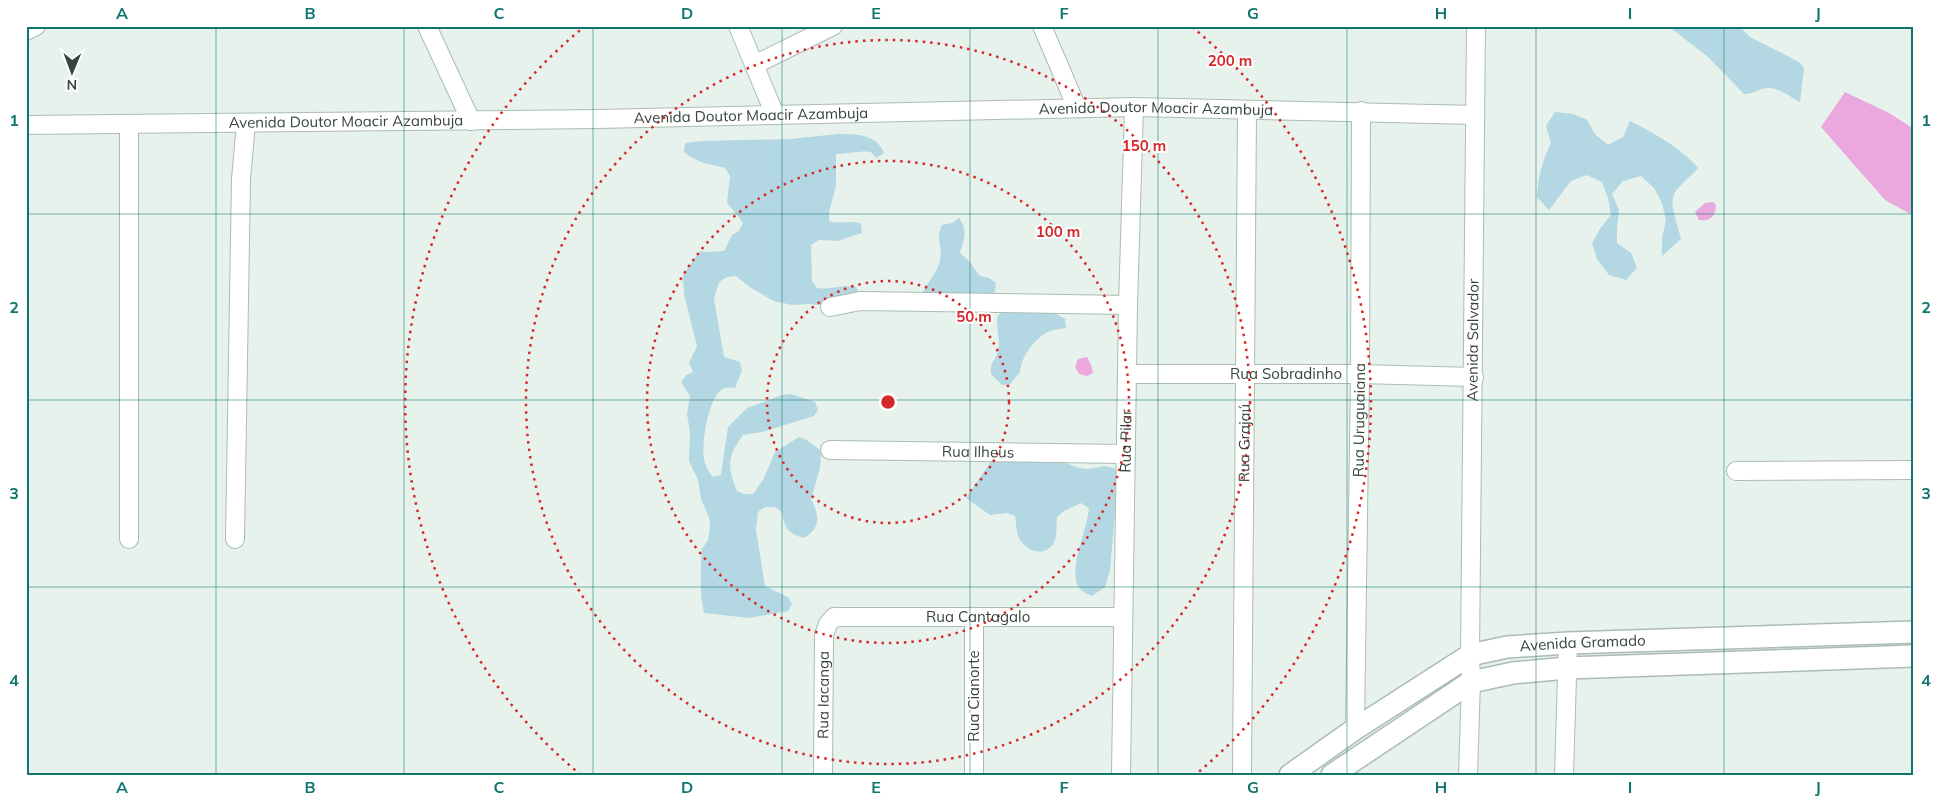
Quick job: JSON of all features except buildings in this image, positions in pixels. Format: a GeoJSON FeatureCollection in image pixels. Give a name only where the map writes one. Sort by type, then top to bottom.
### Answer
{"type":"FeatureCollection","features":[{"type":"Feature","properties":{"kind":"street"},"geometry":{"type":"LineString","coordinates":[[26,31],[36,26]]}},
{"type":"Feature","properties":{"kind":"street"},"geometry":{"type":"LineString","coordinates":[[427,26],[471,121]]}},
{"type":"Feature","properties":{"kind":"street"},"geometry":{"type":"LineString","coordinates":[[738,26],[775,115]]}},
{"type":"Feature","properties":{"kind":"street"},"geometry":{"type":"LineString","coordinates":[[754,65],[833,26]]}},
{"type":"Feature","properties":{"kind":"street"},"geometry":{"type":"LineString","coordinates":[[1042,26],[1077,108]]}},
{"type":"Feature","properties":{"kind":"street","name":"Avenida Salvador"},"geometry":{"type":"LineString","coordinates":[[1468,775],[1471,682],[1476,26]]}},
{"type":"Feature","properties":{"kind":"street","name":"Avenida Doutor Moacir Azambuja"},"geometry":{"type":"LineString","coordinates":[[26,125],[471,121],[1134,107],[1247,111],[1474,114]]}},
{"type":"Feature","properties":{"kind":"street","name":"Rua Pilar"},"geometry":{"type":"LineString","coordinates":[[1121,775],[1128,305],[1134,107]]}},
{"type":"Feature","properties":{"kind":"street","name":"Rua Grajaú"},"geometry":{"type":"LineString","coordinates":[[1242,775],[1247,111]]}},
{"type":"Feature","properties":{"kind":"street","name":"Rua Uruguaiana"},"geometry":{"type":"LineString","coordinates":[[1355,729],[1360,374],[1360,112]]}},
{"type":"Feature","properties":{"kind":"street"},"geometry":{"type":"LineString","coordinates":[[235,539],[241,179],[246,123]]}},
{"type":"Feature","properties":{"kind":"street"},"geometry":{"type":"LineString","coordinates":[[129,124],[129,539]]}},
{"type":"Feature","properties":{"kind":"street"},"geometry":{"type":"LineString","coordinates":[[830,307],[860,301],[1128,305]]}},
{"type":"Feature","properties":{"kind":"street","name":"Rua Sobradinho"},"geometry":{"type":"LineString","coordinates":[[1128,374],[1360,374],[1474,377]]}},
{"type":"Feature","properties":{"kind":"street","name":"Rua Ilheus"},"geometry":{"type":"LineString","coordinates":[[830,450],[1126,454]]}},
{"type":"Feature","properties":{"kind":"street"},"geometry":{"type":"LineString","coordinates":[[1736,471],[1914,470]]}},
{"type":"Feature","properties":{"kind":"street","name":"Rua Cantagalo"},"geometry":{"type":"LineString","coordinates":[[834,617],[1122,617]]}},
{"type":"Feature","properties":{"kind":"street","name":"Rua Iacanga"},"geometry":{"type":"LineString","coordinates":[[823,775],[824,635],[828,624],[834,617]]}},
{"type":"Feature","properties":{"kind":"street","name":"Rua Cianorte"},"geometry":{"type":"LineString","coordinates":[[974,617],[974,775]]}},
{"type":"Feature","properties":{"kind":"street","name":"Avenida Gramado"},"geometry":{"type":"LineString","coordinates":[[1290,775],[1355,729],[1470,655],[1507,647],[1568,643],[1914,632]]}},
{"type":"Feature","properties":{"kind":"street"},"geometry":{"type":"LineString","coordinates":[[1564,775],[1568,643]]}},
{"type":"Feature","properties":{"kind":"street","name":"Avenida Gramado"},"geometry":{"type":"LineString","coordinates":[[1332,775],[1471,682],[1513,673],[1567,668],[1914,656]]}},
{"type":"Feature","properties":{"kind":"shaded area"},"geometry":{"type":"Polygon","coordinates":[[[1668,26],[1739,26],[1750,37],[1799,62],[1804,68],[1800,102],[1771,88],[1744,94],[1708,57],[1668,26]]]}},
{"type":"Feature","properties":{"kind":"shaded area"},"geometry":{"type":"Polygon","coordinates":[[[1845,92],[1889,113],[1914,129],[1914,216],[1885,200],[1821,127],[1845,92]]]}},
{"type":"Feature","properties":{"kind":"shaded area"},"geometry":{"type":"Polygon","coordinates":[[[1555,112],[1573,114],[1587,120],[1595,134],[1608,145],[1623,137],[1630,121],[1667,142],[1684,154],[1698,168],[1675,192],[1673,208],[1681,239],[1662,256],[1662,238],[1666,220],[1662,203],[1654,188],[1641,176],[1623,181],[1612,194],[1619,210],[1617,243],[1631,253],[1637,268],[1626,280],[1609,275],[1597,259],[1592,243],[1611,215],[1608,198],[1602,182],[1587,175],[1571,181],[1549,210],[1537,197],[1541,169],[1551,143],[1546,126],[1555,112]]]}},
{"type":"Feature","properties":{"kind":"shaded area"},"geometry":{"type":"Polygon","coordinates":[[[838,134],[865,136],[876,142],[884,153],[876,158],[868,152],[836,154],[836,186],[829,212],[829,221],[861,224],[862,233],[837,241],[819,240],[811,245],[812,281],[817,288],[856,287],[860,294],[829,306],[792,305],[774,301],[751,288],[736,276],[727,277],[719,282],[714,299],[724,357],[740,362],[742,371],[735,388],[729,387],[724,389],[716,396],[709,414],[704,436],[705,463],[713,477],[721,475],[728,427],[747,408],[782,395],[791,394],[815,402],[818,410],[814,416],[762,432],[743,435],[731,456],[730,468],[737,491],[744,494],[753,494],[763,480],[775,452],[799,437],[807,440],[821,451],[820,468],[811,499],[817,515],[816,525],[814,530],[804,538],[788,530],[782,512],[775,507],[765,507],[758,512],[756,530],[765,586],[788,597],[792,604],[788,611],[749,618],[704,613],[701,596],[701,562],[702,549],[708,540],[710,526],[709,517],[701,499],[698,480],[689,461],[690,432],[687,414],[690,396],[681,382],[686,375],[693,372],[689,363],[697,346],[684,294],[683,275],[700,251],[724,251],[732,235],[739,231],[743,223],[727,203],[730,176],[725,168],[703,163],[689,156],[684,152],[685,143],[790,139],[838,134]]]}},
{"type":"Feature","properties":{"kind":"shaded area"},"geometry":{"type":"Polygon","coordinates":[[[1713,202],[1716,205],[1714,215],[1706,220],[1699,220],[1695,212],[1705,203],[1713,202]]]}},
{"type":"Feature","properties":{"kind":"shaded area"},"geometry":{"type":"Polygon","coordinates":[[[959,218],[964,227],[964,239],[960,253],[980,276],[989,278],[996,283],[995,292],[987,295],[930,295],[923,292],[939,264],[941,255],[939,234],[942,225],[952,223],[959,218]]]}},
{"type":"Feature","properties":{"kind":"shaded area"},"geometry":{"type":"Polygon","coordinates":[[[1006,310],[1050,310],[1065,319],[1066,328],[1050,331],[1039,338],[1026,354],[1020,372],[1010,384],[1002,385],[991,374],[991,370],[999,347],[998,315],[1006,310]]]}},
{"type":"Feature","properties":{"kind":"shaded area"},"geometry":{"type":"Polygon","coordinates":[[[1087,357],[1093,373],[1087,376],[1079,374],[1075,367],[1078,359],[1087,357]]]}},
{"type":"Feature","properties":{"kind":"shaded area"},"geometry":{"type":"Polygon","coordinates":[[[1044,455],[1079,468],[1088,469],[1105,466],[1117,469],[1118,478],[1110,570],[1105,587],[1092,596],[1079,588],[1075,572],[1089,508],[1081,503],[1064,511],[1057,517],[1055,541],[1048,549],[1038,551],[1032,550],[1022,543],[1017,532],[1015,516],[1007,513],[990,515],[966,498],[994,457],[1044,455]]]}}]}
